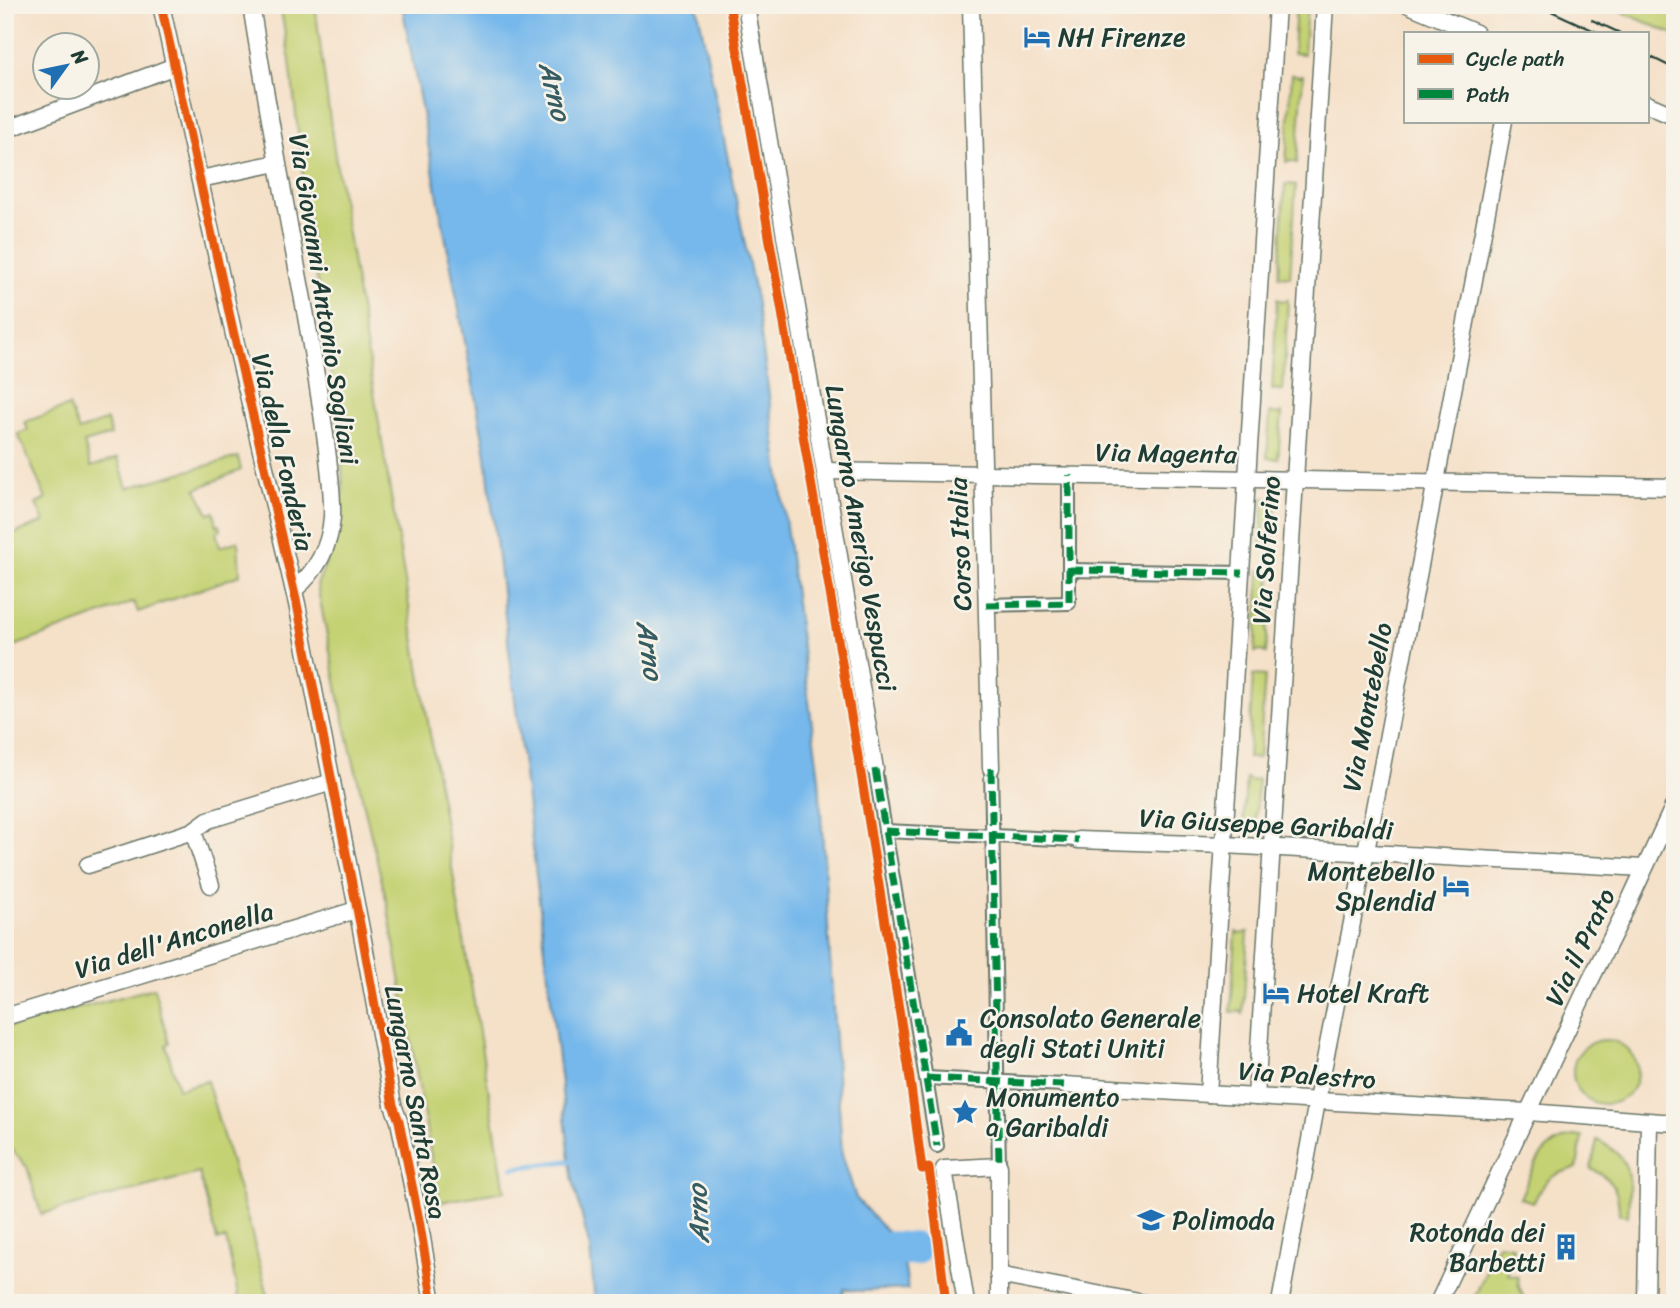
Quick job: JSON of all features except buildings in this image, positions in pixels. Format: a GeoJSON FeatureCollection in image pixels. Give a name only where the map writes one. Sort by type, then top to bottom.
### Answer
{"type":"FeatureCollection","features":[{"type":"Feature","properties":{"kind":"street","name":"Via della Fonderia"},"geometry":{"type":"LineString","coordinates":[[161,5],[293,590],[356,910]]}},
{"type":"Feature","properties":{"kind":"street","name":"Via Giovanni Antonio Sogliani"},"geometry":{"type":"LineString","coordinates":[[251,5],[277,163],[316,369],[332,503],[330,529],[319,562],[308,578],[293,590]]}},
{"type":"Feature","properties":{"kind":"street","name":"Corso Italia"},"geometry":{"type":"LineString","coordinates":[[971,5],[998,1081]]}},
{"type":"Feature","properties":{"kind":"street","name":"Via Solferino"},"geometry":{"type":"LineString","coordinates":[[1208,1094],[1277,5]]}},
{"type":"Feature","properties":{"kind":"street","name":"Via Solferino"},"geometry":{"type":"LineString","coordinates":[[1256,1097],[1325,5]]}},
{"type":"Feature","properties":{"kind":"street"},"geometry":{"type":"LineString","coordinates":[[1409,5],[1474,32]]}},
{"type":"Feature","properties":{"kind":"street","name":"Lungarno Amerigo Vespucci"},"geometry":{"type":"LineString","coordinates":[[746,6],[937,1146]]}},
{"type":"Feature","properties":{"kind":"street"},"geometry":{"type":"LineString","coordinates":[[5,130],[175,66]]}},
{"type":"Feature","properties":{"kind":"street"},"geometry":{"type":"LineString","coordinates":[[1648,104],[1675,116]]}},
{"type":"Feature","properties":{"kind":"street","name":"Via Montebello"},"geometry":{"type":"LineString","coordinates":[[1280,1303],[1504,122]]}},
{"type":"Feature","properties":{"kind":"street"},"geometry":{"type":"LineString","coordinates":[[200,179],[277,163]]}},
{"type":"Feature","properties":{"kind":"street","name":"Via Magenta"},"geometry":{"type":"LineString","coordinates":[[825,471],[1675,487]]}},
{"type":"Feature","properties":{"kind":"street"},"geometry":{"type":"LineString","coordinates":[[986,606],[1069,603],[1069,475]]}},
{"type":"Feature","properties":{"kind":"street"},"geometry":{"type":"LineString","coordinates":[[1069,570],[1242,573]]}},
{"type":"Feature","properties":{"kind":"street"},"geometry":{"type":"LineString","coordinates":[[88,865],[193,831],[208,820],[332,782]]}},
{"type":"Feature","properties":{"kind":"street","name":"Via il Prato"},"geometry":{"type":"LineString","coordinates":[[1437,1303],[1675,803]]}},
{"type":"Feature","properties":{"kind":"street"},"geometry":{"type":"LineString","coordinates":[[193,831],[211,885]]}},
{"type":"Feature","properties":{"kind":"street","name":"Via Giuseppe Garibaldi"},"geometry":{"type":"LineString","coordinates":[[885,831],[1224,845],[1644,868]]}},
{"type":"Feature","properties":{"kind":"street","name":"Via dell'Anconella"},"geometry":{"type":"LineString","coordinates":[[5,1017],[356,910]]}},
{"type":"Feature","properties":{"kind":"street","name":"Lungarno Santa Rosa"},"geometry":{"type":"LineString","coordinates":[[356,910],[393,1105],[399,1121],[419,1220],[433,1303]]}},
{"type":"Feature","properties":{"kind":"street"},"geometry":{"type":"LineString","coordinates":[[926,1078],[998,1081],[999,1303]]}},
{"type":"Feature","properties":{"kind":"street","name":"Via Palestro"},"geometry":{"type":"LineString","coordinates":[[998,1081],[1528,1112]]}},
{"type":"Feature","properties":{"kind":"street"},"geometry":{"type":"LineString","coordinates":[[1528,1112],[1675,1123]]}},
{"type":"Feature","properties":{"kind":"street"},"geometry":{"type":"LineString","coordinates":[[1646,1303],[1650,1122]]}},
{"type":"Feature","properties":{"kind":"street"},"geometry":{"type":"LineString","coordinates":[[966,1303],[944,1168],[999,1166]]}},
{"type":"Feature","properties":{"kind":"street"},"geometry":{"type":"LineString","coordinates":[[999,1275],[1144,1303]]}},
{"type":"Feature","properties":{"kind":"green space"},"geometry":{"type":"Polygon","coordinates":[[[280,5],[315,5],[333,143],[505,1191],[439,1202],[387,903],[342,712],[317,585],[337,535],[343,491],[342,467],[329,356],[309,230],[290,61],[280,5]]]}},
{"type":"Feature","properties":{"kind":"green space"},"geometry":{"type":"Polygon","coordinates":[[[1296,5],[1307,5],[1304,54],[1293,53],[1296,5]]]}},
{"type":"Feature","properties":{"kind":"green space"},"geometry":{"type":"Polygon","coordinates":[[[1606,5],[1671,5],[1675,7],[1675,35],[1606,5]]]}},
{"type":"Feature","properties":{"kind":"green space"},"geometry":{"type":"Polygon","coordinates":[[[1292,74],[1303,75],[1297,163],[1286,162],[1292,74]]]}},
{"type":"Feature","properties":{"kind":"green space"},"geometry":{"type":"Polygon","coordinates":[[[1285,184],[1296,185],[1290,277],[1279,276],[1285,184]]]}},
{"type":"Feature","properties":{"kind":"green space"},"geometry":{"type":"Polygon","coordinates":[[[1277,299],[1288,300],[1283,391],[1272,390],[1277,299]]]}},
{"type":"Feature","properties":{"kind":"green space"},"geometry":{"type":"Polygon","coordinates":[[[69,406],[79,431],[107,420],[111,435],[84,443],[91,467],[118,458],[127,488],[238,457],[241,470],[196,489],[209,514],[214,512],[217,526],[220,525],[221,530],[216,532],[220,547],[238,541],[240,575],[138,612],[134,602],[9,648],[5,639],[5,537],[44,522],[36,504],[46,499],[18,434],[28,430],[25,422],[69,406]]]}},
{"type":"Feature","properties":{"kind":"green space"},"geometry":{"type":"Polygon","coordinates":[[[1270,412],[1282,413],[1278,459],[1267,458],[1270,412]]]}},
{"type":"Feature","properties":{"kind":"green space"},"geometry":{"type":"Polygon","coordinates":[[[1264,498],[1276,499],[1273,548],[1261,548],[1264,498]]]}},
{"type":"Feature","properties":{"kind":"green space"},"geometry":{"type":"Polygon","coordinates":[[[1260,570],[1271,571],[1266,653],[1255,652],[1260,570]]]}},
{"type":"Feature","properties":{"kind":"green space"},"geometry":{"type":"Polygon","coordinates":[[[1253,675],[1265,676],[1259,758],[1248,758],[1253,675]]]}},
{"type":"Feature","properties":{"kind":"green space"},"geometry":{"type":"Polygon","coordinates":[[[1246,778],[1251,781],[1258,779],[1255,829],[1243,828],[1246,778]]]}},
{"type":"Feature","properties":{"kind":"green space"},"geometry":{"type":"Polygon","coordinates":[[[1236,932],[1248,932],[1243,1014],[1239,1011],[1231,1012],[1236,932]]]}},
{"type":"Feature","properties":{"kind":"green space"},"geometry":{"type":"Polygon","coordinates":[[[154,988],[178,1089],[207,1081],[270,1303],[240,1303],[226,1239],[217,1240],[199,1173],[41,1214],[27,1167],[5,1142],[5,1028],[154,988]]]}},
{"type":"Feature","properties":{"kind":"green space"},"geometry":{"type":"Polygon","coordinates":[[[1599,1040],[1611,1040],[1628,1049],[1635,1060],[1635,1084],[1628,1095],[1611,1104],[1599,1104],[1587,1099],[1578,1090],[1573,1078],[1573,1066],[1578,1054],[1587,1045],[1599,1040]]]}},
{"type":"Feature","properties":{"kind":"green space"},"geometry":{"type":"Polygon","coordinates":[[[1574,1136],[1582,1137],[1577,1168],[1550,1178],[1534,1202],[1520,1198],[1534,1167],[1545,1151],[1552,1145],[1574,1136]]]}},
{"type":"Feature","properties":{"kind":"green space"},"geometry":{"type":"Polygon","coordinates":[[[1597,1140],[1618,1154],[1624,1162],[1629,1180],[1628,1216],[1619,1214],[1618,1199],[1610,1181],[1591,1169],[1597,1140]]]}},
{"type":"Feature","properties":{"kind":"green space"},"geometry":{"type":"Polygon","coordinates":[[[1498,1244],[1513,1246],[1508,1274],[1518,1277],[1526,1303],[1472,1303],[1498,1244]]]}},
{"type":"Feature","properties":{"kind":"water","name":"Arno"},"geometry":{"type":"Polygon","coordinates":[[[402,5],[697,5],[757,304],[819,778],[842,1154],[856,1198],[902,1249],[908,1289],[844,1289],[843,1303],[595,1303],[590,1249],[572,1176],[485,449],[402,5]]]}},
{"type":"Feature","properties":{"kind":"waterway"},"geometry":{"type":"LineString","coordinates":[[513,1168],[576,1160]]}},
{"type":"Feature","properties":{"kind":"waterway"},"geometry":{"type":"LineString","coordinates":[[857,1246],[914,1249]]}},
{"type":"Feature","properties":{"kind":"tram line"},"geometry":{"type":"LineString","coordinates":[[1538,5],[1597,32]]}},
{"type":"Feature","properties":{"kind":"tram line"},"geometry":{"type":"LineString","coordinates":[[1592,20],[1618,32]]}},
{"type":"Feature","properties":{"kind":"tram line"},"geometry":{"type":"LineString","coordinates":[[1648,56],[1675,69]]}},
{"type":"Feature","properties":{"kind":"marked path"},"geometry":{"type":"LineString","coordinates":[[986,605],[1069,603],[1069,475]]}},
{"type":"Feature","properties":{"kind":"marked path"},"geometry":{"type":"LineString","coordinates":[[1069,570],[1242,573]]}},
{"type":"Feature","properties":{"kind":"marked path"},"geometry":{"type":"LineString","coordinates":[[991,768],[999,1166]]}},
{"type":"Feature","properties":{"kind":"marked path"},"geometry":{"type":"LineString","coordinates":[[875,769],[937,1146]]}},
{"type":"Feature","properties":{"kind":"marked path"},"geometry":{"type":"LineString","coordinates":[[885,831],[1078,840]]}},
{"type":"Feature","properties":{"kind":"marked path"},"geometry":{"type":"LineString","coordinates":[[926,1078],[1064,1085]]}},
{"type":"Feature","properties":{"kind":"cycle path"},"geometry":{"type":"LineString","coordinates":[[161,5],[297,604],[393,1105],[399,1121],[419,1220],[433,1303]]}},
{"type":"Feature","properties":{"kind":"cycle path"},"geometry":{"type":"LineString","coordinates":[[762,5],[730,8],[862,780],[922,1169],[929,1168],[946,1303]]}},
{"type":"Feature","properties":{"kind":"place","name":"NH Firenze"},"geometry":{"type":"Point","coordinates":[1037,37]}},
{"type":"Feature","properties":{"kind":"place","name":"Montebello Splendid"},"geometry":{"type":"Point","coordinates":[1456,886]}},
{"type":"Feature","properties":{"kind":"place","name":"Hotel Kraft"},"geometry":{"type":"Point","coordinates":[1276,993]}},
{"type":"Feature","properties":{"kind":"place","name":"Consolato Generale degli Stati Uniti"},"geometry":{"type":"Point","coordinates":[959,1033]}},
{"type":"Feature","properties":{"kind":"place","name":"Monumento a Garibaldi"},"geometry":{"type":"Point","coordinates":[965,1112]}},
{"type":"Feature","properties":{"kind":"place","name":"Polimoda"},"geometry":{"type":"Point","coordinates":[1151,1220]}},
{"type":"Feature","properties":{"kind":"place","name":"Rotonda dei Barbetti"},"geometry":{"type":"Point","coordinates":[1566,1247]}}]}
